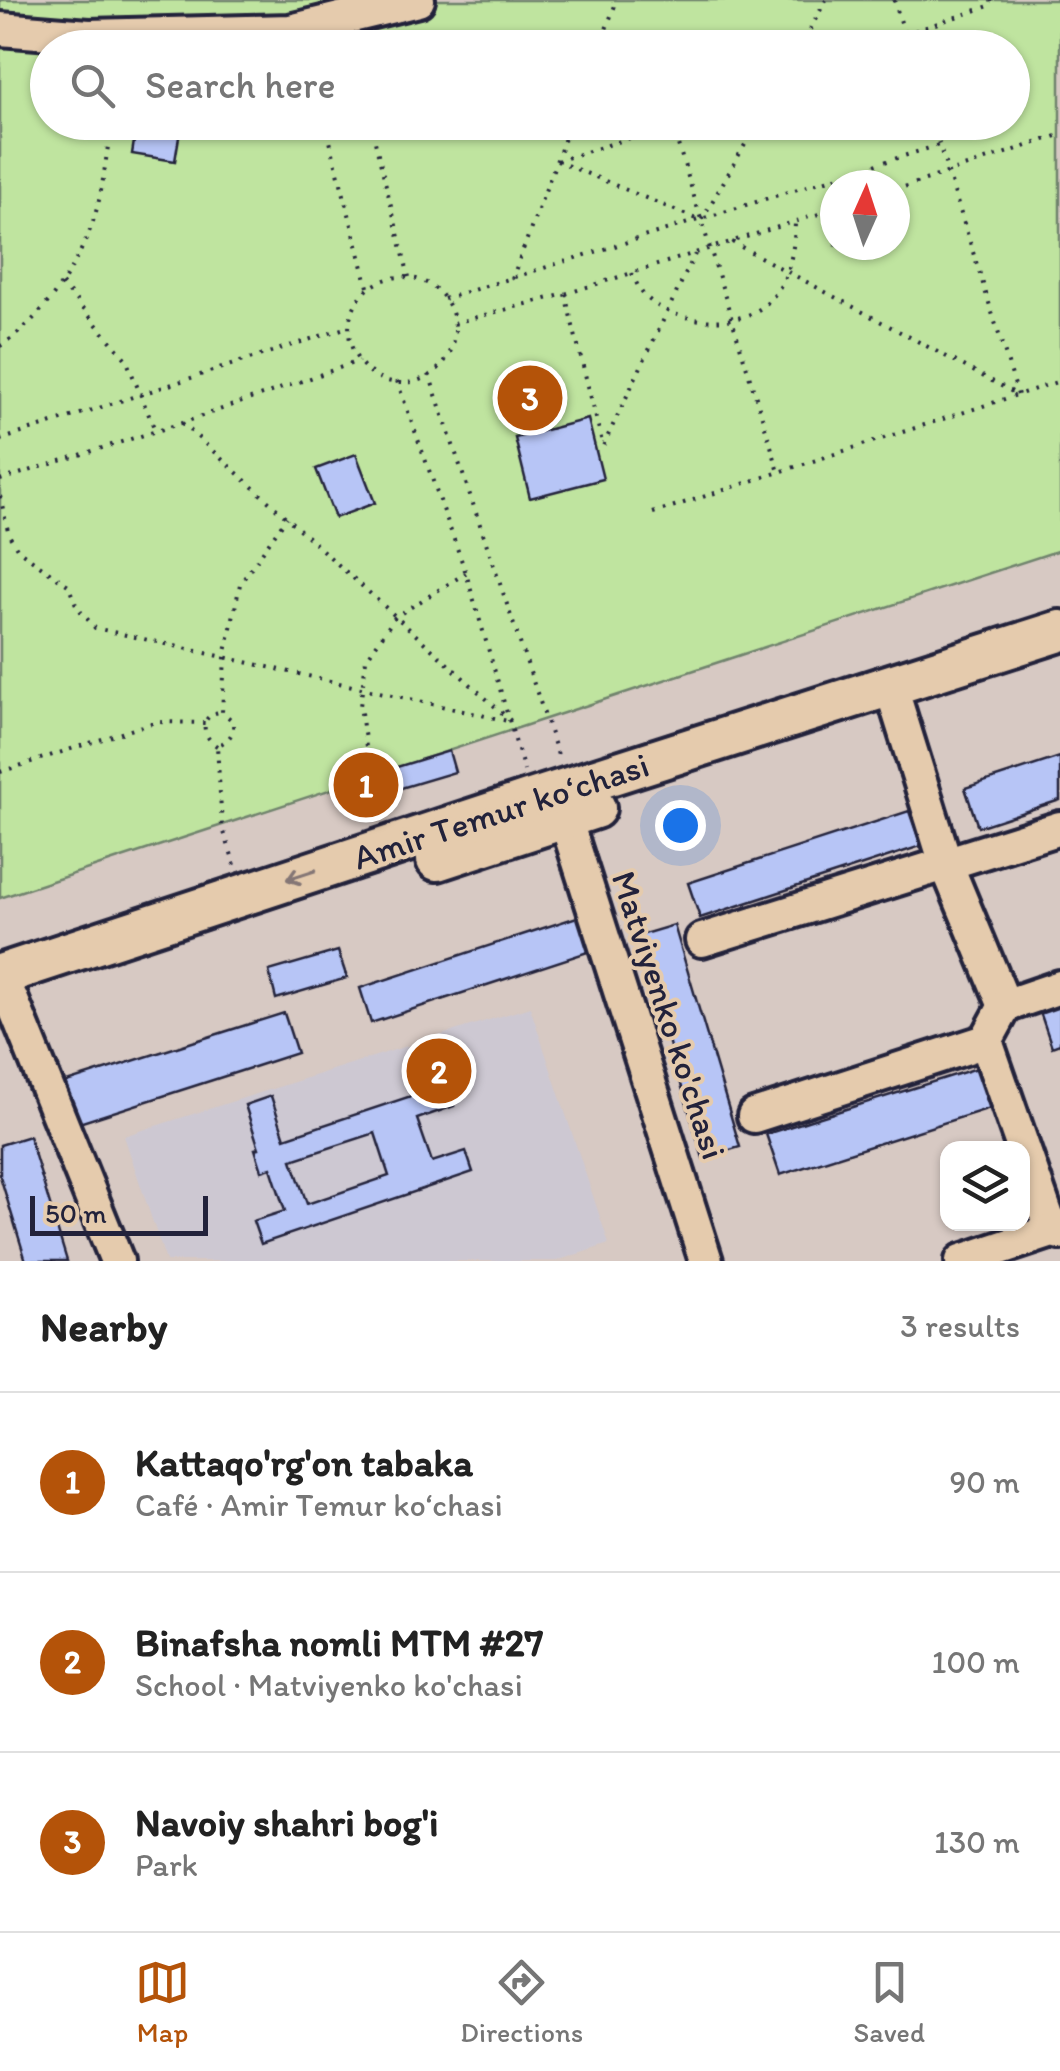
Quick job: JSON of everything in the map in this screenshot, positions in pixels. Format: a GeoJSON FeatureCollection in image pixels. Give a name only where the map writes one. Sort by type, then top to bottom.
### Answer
{"type":"FeatureCollection","features":[{"type":"Feature","properties":{"kind":"main road","name":"Amir Temur ko‘chasi"},"geometry":{"type":"LineString","coordinates":[[894,699],[1060,630]]}},
{"type":"Feature","properties":{"kind":"main road","name":"Amir Temur ko‘chasi"},"geometry":{"type":"LineString","coordinates":[[4,991],[244,894],[553,793],[1060,657]]}},
{"type":"Feature","properties":{"kind":"main road","name":"Amir Temur ko‘chasi"},"geometry":{"type":"LineString","coordinates":[[4,991],[553,793]]}},
{"type":"Feature","properties":{"kind":"street"},"geometry":{"type":"LineString","coordinates":[[290,30],[418,0]]}},
{"type":"Feature","properties":{"kind":"street"},"geometry":{"type":"LineString","coordinates":[[0,29],[30,31]]}},
{"type":"Feature","properties":{"kind":"street"},"geometry":{"type":"LineString","coordinates":[[894,699],[946,864],[1005,1006]]}},
{"type":"Feature","properties":{"kind":"street","name":"Matviyenko ko'chasi"},"geometry":{"type":"LineString","coordinates":[[553,793],[706,1261]]}},
{"type":"Feature","properties":{"kind":"street"},"geometry":{"type":"LineString","coordinates":[[702,940],[1060,828]]}},
{"type":"Feature","properties":{"kind":"street"},"geometry":{"type":"LineString","coordinates":[[754,1116],[986,1041],[1005,1006],[1060,986]]}},
{"type":"Feature","properties":{"kind":"street"},"geometry":{"type":"LineString","coordinates":[[4,991],[117,1261]]}},
{"type":"Feature","properties":{"kind":"street"},"geometry":{"type":"LineString","coordinates":[[962,1261],[1056,1232],[986,1041]]}},
{"type":"Feature","properties":{"kind":"path"},"geometry":{"type":"LineString","coordinates":[[606,30],[617,0]]}},
{"type":"Feature","properties":{"kind":"path"},"geometry":{"type":"LineString","coordinates":[[810,30],[826,0]]}},
{"type":"Feature","properties":{"kind":"path"},"geometry":{"type":"LineString","coordinates":[[894,0],[903,30]]}},
{"type":"Feature","properties":{"kind":"path"},"geometry":{"type":"LineString","coordinates":[[916,30],[992,5],[991,0]]}},
{"type":"Feature","properties":{"kind":"path"},"geometry":{"type":"LineString","coordinates":[[910,185],[1060,135]]}},
{"type":"Feature","properties":{"kind":"path"},"geometry":{"type":"LineString","coordinates":[[0,346],[16,336],[62,284],[95,216],[109,140]]}},
{"type":"Feature","properties":{"kind":"path"},"geometry":{"type":"LineString","coordinates":[[330,140],[369,289]]}},
{"type":"Feature","properties":{"kind":"path"},"geometry":{"type":"LineString","coordinates":[[374,140],[408,277]]}},
{"type":"Feature","properties":{"kind":"path"},"geometry":{"type":"LineString","coordinates":[[512,279],[565,140]]}},
{"type":"Feature","properties":{"kind":"path"},"geometry":{"type":"LineString","coordinates":[[557,161],[626,140]]}},
{"type":"Feature","properties":{"kind":"path"},"geometry":{"type":"LineString","coordinates":[[676,140],[779,472]]}},
{"type":"Feature","properties":{"kind":"path"},"geometry":{"type":"LineString","coordinates":[[701,221],[748,140]]}},
{"type":"Feature","properties":{"kind":"path"},"geometry":{"type":"LineString","coordinates":[[938,140],[1018,394]]}},
{"type":"Feature","properties":{"kind":"path"},"geometry":{"type":"LineString","coordinates":[[444,299],[940,145]]}},
{"type":"Feature","properties":{"kind":"path"},"geometry":{"type":"LineString","coordinates":[[557,161],[701,221]]}},
{"type":"Feature","properties":{"kind":"path"},"geometry":{"type":"LineString","coordinates":[[454,323],[632,274],[820,214]]}},
{"type":"Feature","properties":{"kind":"path"},"geometry":{"type":"LineString","coordinates":[[632,274],[644,296],[668,310],[701,320],[732,320],[766,304],[788,272],[795,222]]}},
{"type":"Feature","properties":{"kind":"path"},"geometry":{"type":"LineString","coordinates":[[732,242],[1018,394]]}},
{"type":"Feature","properties":{"kind":"path"},"geometry":{"type":"LineString","coordinates":[[564,294],[602,446],[696,253]]}},
{"type":"Feature","properties":{"kind":"path"},"geometry":{"type":"LineString","coordinates":[[408,277],[425,282],[444,299],[454,323],[454,340],[448,356],[429,374],[405,383],[371,373],[358,361],[350,345],[348,328],[352,310],[369,289],[391,278],[408,277]]}},
{"type":"Feature","properties":{"kind":"path"},"geometry":{"type":"LineString","coordinates":[[62,284],[126,358],[156,431]]}},
{"type":"Feature","properties":{"kind":"path"},"geometry":{"type":"LineString","coordinates":[[0,440],[348,328]]}},
{"type":"Feature","properties":{"kind":"path"},"geometry":{"type":"LineString","coordinates":[[0,480],[182,423],[358,361]]}},
{"type":"Feature","properties":{"kind":"path"},"geometry":{"type":"LineString","coordinates":[[429,374],[553,793]]}},
{"type":"Feature","properties":{"kind":"path"},"geometry":{"type":"LineString","coordinates":[[653,513],[1060,381]]}},
{"type":"Feature","properties":{"kind":"path"},"geometry":{"type":"LineString","coordinates":[[397,382],[466,573],[512,722],[553,793]]}},
{"type":"Feature","properties":{"kind":"path"},"geometry":{"type":"LineString","coordinates":[[182,423],[512,722]]}},
{"type":"Feature","properties":{"kind":"path"},"geometry":{"type":"LineString","coordinates":[[0,496],[8,534],[18,550],[68,585],[77,607],[95,628],[512,722]]}},
{"type":"Feature","properties":{"kind":"path"},"geometry":{"type":"LineString","coordinates":[[222,712],[224,657],[240,584],[286,518]]}},
{"type":"Feature","properties":{"kind":"path"},"geometry":{"type":"LineString","coordinates":[[369,767],[360,706],[366,660],[395,616],[466,573]]}},
{"type":"Feature","properties":{"kind":"path"},"geometry":{"type":"LineString","coordinates":[[222,712],[233,720],[234,732],[218,746],[208,741],[205,723],[212,713],[222,712]]}},
{"type":"Feature","properties":{"kind":"path"},"geometry":{"type":"LineString","coordinates":[[0,772],[154,722],[205,723]]}},
{"type":"Feature","properties":{"kind":"path"},"geometry":{"type":"LineString","coordinates":[[218,746],[222,826],[244,894]]}},
{"type":"Feature","properties":{"kind":"shaded area"},"geometry":{"type":"Polygon","coordinates":[[[530,1007],[609,1244],[556,1261],[166,1261],[124,1136],[530,1007]]]}},
{"type":"Feature","properties":{"kind":"green space"},"geometry":{"type":"Polygon","coordinates":[[[0,0],[1060,0],[1060,550],[0,898],[0,0]]]}},
{"type":"Feature","properties":{"kind":"building"},"geometry":{"type":"Polygon","coordinates":[[[134,140],[178,140],[175,161],[132,154],[134,140]]]}},
{"type":"Feature","properties":{"kind":"building"},"geometry":{"type":"Polygon","coordinates":[[[588,419],[603,479],[530,498],[515,438],[588,419]]]}},
{"type":"Feature","properties":{"kind":"building"},"geometry":{"type":"Polygon","coordinates":[[[356,454],[375,503],[335,518],[316,469],[356,454]]]}},
{"type":"Feature","properties":{"kind":"building"},"geometry":{"type":"Polygon","coordinates":[[[449,751],[455,772],[371,797],[364,777],[449,751]]]}},
{"type":"Feature","properties":{"kind":"building"},"geometry":{"type":"Polygon","coordinates":[[[1060,757],[1060,800],[978,827],[965,788],[1060,757]]]}},
{"type":"Feature","properties":{"kind":"building"},"geometry":{"type":"Polygon","coordinates":[[[909,811],[921,846],[700,918],[688,883],[909,811]]]}},
{"type":"Feature","properties":{"kind":"building"},"geometry":{"type":"Polygon","coordinates":[[[583,915],[594,950],[371,1023],[360,988],[583,915]]]}},
{"type":"Feature","properties":{"kind":"building"},"geometry":{"type":"Polygon","coordinates":[[[674,925],[740,1147],[703,1158],[637,936],[674,925]]]}},
{"type":"Feature","properties":{"kind":"building"},"geometry":{"type":"Polygon","coordinates":[[[338,951],[347,978],[276,999],[269,971],[338,951]]]}},
{"type":"Feature","properties":{"kind":"building"},"geometry":{"type":"Polygon","coordinates":[[[1060,1002],[1060,1044],[1052,1047],[1039,1009],[1060,1002]]]}},
{"type":"Feature","properties":{"kind":"building"},"geometry":{"type":"Polygon","coordinates":[[[284,1013],[297,1053],[73,1125],[60,1084],[284,1013]]]}},
{"type":"Feature","properties":{"kind":"building"},"geometry":{"type":"Polygon","coordinates":[[[990,1064],[1003,1104],[780,1175],[766,1134],[990,1064]]]}},
{"type":"Feature","properties":{"kind":"building"},"geometry":{"type":"Polygon","coordinates":[[[447,1084],[454,1106],[417,1119],[432,1162],[466,1151],[473,1172],[261,1244],[253,1221],[285,1211],[271,1168],[262,1171],[245,1105],[271,1096],[285,1138],[447,1084]],[[375,1133],[292,1160],[307,1204],[389,1176],[375,1133]]]}},
{"type":"Feature","properties":{"kind":"building"},"geometry":{"type":"Polygon","coordinates":[[[29,1136],[67,1261],[26,1261],[0,1176],[0,1145],[29,1136]]]}},
{"type":"Feature","properties":{"kind":"place","name":"Navoiy shahri bog'i"},"geometry":{"type":"Point","coordinates":[530,398]}},
{"type":"Feature","properties":{"kind":"place","name":"Kattaqo'rg'on tabaka"},"geometry":{"type":"Point","coordinates":[366,785]}},
{"type":"Feature","properties":{"kind":"place","name":"Binafsha nomli MTM #27"},"geometry":{"type":"Point","coordinates":[439,1071]}}]}
